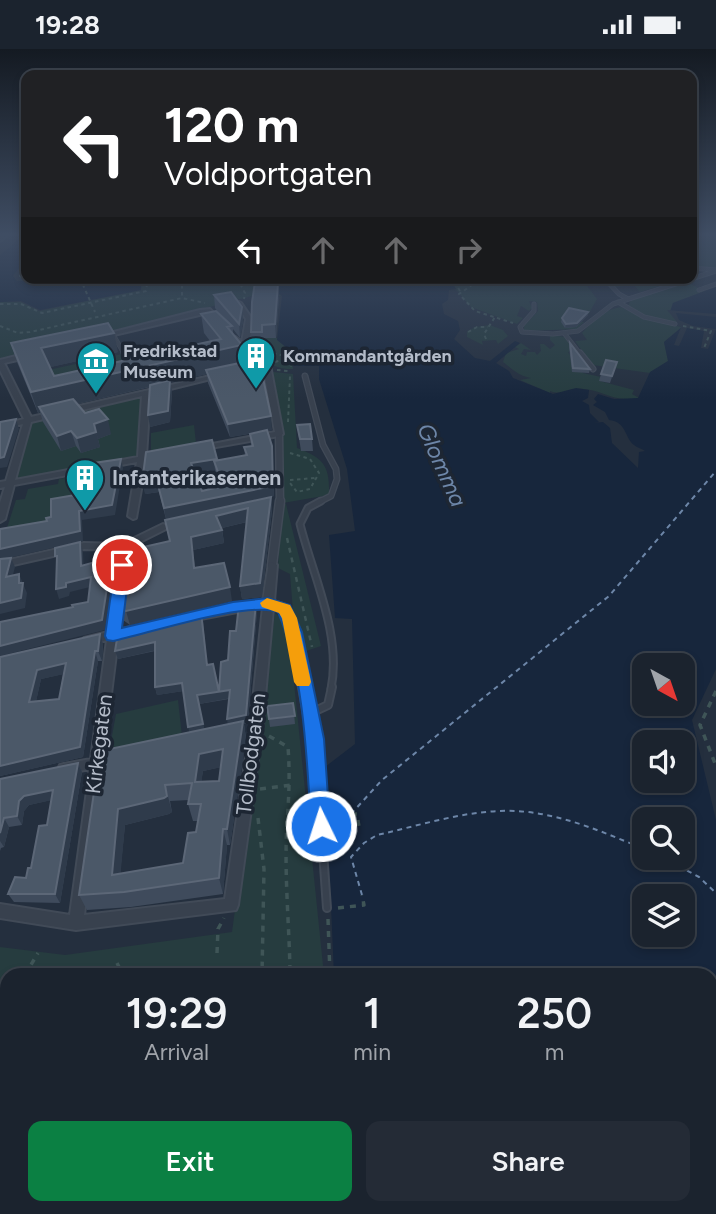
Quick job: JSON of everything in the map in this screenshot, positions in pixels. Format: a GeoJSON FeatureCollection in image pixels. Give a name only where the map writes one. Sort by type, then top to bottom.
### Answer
{"type":"FeatureCollection","features":[{"type":"Feature","properties":{"kind":"street"},"geometry":{"type":"LineString","coordinates":[[239,304],[249,319],[245,348]]}},
{"type":"Feature","properties":{"kind":"street"},"geometry":{"type":"LineString","coordinates":[[87,339],[210,311],[225,330],[265,365],[283,432],[280,502],[272,565]]}},
{"type":"Feature","properties":{"kind":"street"},"geometry":{"type":"LineString","coordinates":[[225,330],[248,327]]}},
{"type":"Feature","properties":{"kind":"street"},"geometry":{"type":"LineString","coordinates":[[0,519],[28,421],[0,362],[37,352]]}},
{"type":"Feature","properties":{"kind":"street"},"geometry":{"type":"LineString","coordinates":[[252,368],[265,365]]}},
{"type":"Feature","properties":{"kind":"street"},"geometry":{"type":"LineString","coordinates":[[0,427],[226,374]]}},
{"type":"Feature","properties":{"kind":"street"},"geometry":{"type":"LineString","coordinates":[[133,516],[142,459],[146,393]]}},
{"type":"Feature","properties":{"kind":"street"},"geometry":{"type":"LineString","coordinates":[[197,449],[283,432]]}},
{"type":"Feature","properties":{"kind":"street"},"geometry":{"type":"LineString","coordinates":[[0,485],[169,454]]}},
{"type":"Feature","properties":{"kind":"street"},"geometry":{"type":"LineString","coordinates":[[267,505],[280,502]]}},
{"type":"Feature","properties":{"kind":"street"},"geometry":{"type":"LineString","coordinates":[[0,565],[84,546],[124,547],[163,527],[176,524]]}},
{"type":"Feature","properties":{"kind":"street","name":"Kirkegaten"},"geometry":{"type":"LineString","coordinates":[[76,923],[122,565]]}},
{"type":"Feature","properties":{"kind":"street","name":"Tollbodgaten"},"geometry":{"type":"LineString","coordinates":[[231,905],[247,790],[251,733],[272,565]]}},
{"type":"Feature","properties":{"kind":"street"},"geometry":{"type":"LineString","coordinates":[[179,620],[233,607],[268,603],[284,609],[290,618],[310,718]]}},
{"type":"Feature","properties":{"kind":"street"},"geometry":{"type":"LineString","coordinates":[[75,644],[139,629]]}},
{"type":"Feature","properties":{"kind":"street"},"geometry":{"type":"LineString","coordinates":[[48,772],[110,760]]}},
{"type":"Feature","properties":{"kind":"street"},"geometry":{"type":"LineString","coordinates":[[0,911],[76,923],[231,905]]}},
{"type":"Feature","properties":{"kind":"lane"},"geometry":{"type":"LineString","coordinates":[[615,289],[628,299]]}},
{"type":"Feature","properties":{"kind":"lane"},"geometry":{"type":"LineString","coordinates":[[534,304],[534,311],[520,327],[526,333],[564,333],[582,330],[598,312],[618,302],[657,289]]}},
{"type":"Feature","properties":{"kind":"lane"},"geometry":{"type":"LineString","coordinates":[[618,302],[645,317],[675,324]]}},
{"type":"Feature","properties":{"kind":"lane"},"geometry":{"type":"LineString","coordinates":[[112,333],[130,362]]}},
{"type":"Feature","properties":{"kind":"lane"},"geometry":{"type":"LineString","coordinates":[[564,333],[593,369]]}},
{"type":"Feature","properties":{"kind":"lane"},"geometry":{"type":"LineString","coordinates":[[305,376],[323,445],[336,469],[337,479],[331,496],[308,508],[300,524],[335,663],[333,688],[328,705],[310,718],[327,908]]}},
{"type":"Feature","properties":{"kind":"path"},"geometry":{"type":"LineString","coordinates":[[85,289],[95,312]]}},
{"type":"Feature","properties":{"kind":"path"},"geometry":{"type":"LineString","coordinates":[[0,304],[21,304],[42,313],[146,289]]}},
{"type":"Feature","properties":{"kind":"path"},"geometry":{"type":"LineString","coordinates":[[182,289],[182,298]]}},
{"type":"Feature","properties":{"kind":"path"},"geometry":{"type":"LineString","coordinates":[[239,304],[245,293],[243,289]]}},
{"type":"Feature","properties":{"kind":"path"},"geometry":{"type":"LineString","coordinates":[[465,289],[460,292],[460,297],[471,308],[520,327]]}},
{"type":"Feature","properties":{"kind":"path"},"geometry":{"type":"LineString","coordinates":[[0,326],[18,333],[30,332],[182,298],[204,302],[210,311]]}},
{"type":"Feature","properties":{"kind":"path"},"geometry":{"type":"LineString","coordinates":[[486,339],[484,334],[495,317]]}},
{"type":"Feature","properties":{"kind":"path"},"geometry":{"type":"LineString","coordinates":[[468,332],[477,327],[489,327]]}},
{"type":"Feature","properties":{"kind":"path"},"geometry":{"type":"LineString","coordinates":[[687,327],[711,331],[704,348]]}},
{"type":"Feature","properties":{"kind":"path"},"geometry":{"type":"LineString","coordinates":[[252,354],[266,352],[291,357]]}},
{"type":"Feature","properties":{"kind":"path"},"geometry":{"type":"LineString","coordinates":[[265,365],[291,357]]}},
{"type":"Feature","properties":{"kind":"path"},"geometry":{"type":"LineString","coordinates":[[291,357],[291,366]]}},
{"type":"Feature","properties":{"kind":"path"},"geometry":{"type":"LineString","coordinates":[[283,432],[290,376]]}},
{"type":"Feature","properties":{"kind":"path"},"geometry":{"type":"LineString","coordinates":[[280,481],[288,482],[297,492],[310,489],[319,473],[310,459],[286,452]]}},
{"type":"Feature","properties":{"kind":"path"},"geometry":{"type":"LineString","coordinates":[[280,481],[315,478]]}},
{"type":"Feature","properties":{"kind":"path"},"geometry":{"type":"LineString","coordinates":[[286,531],[312,647]]}},
{"type":"Feature","properties":{"kind":"path"},"geometry":{"type":"LineString","coordinates":[[716,691],[700,725],[716,766]]}},
{"type":"Feature","properties":{"kind":"path"},"geometry":{"type":"LineString","coordinates":[[251,733],[272,736],[288,747],[292,801],[286,823],[290,968]]}},
{"type":"Feature","properties":{"kind":"path"},"geometry":{"type":"LineString","coordinates":[[262,968],[264,869],[256,807],[247,790],[291,785]]}},
{"type":"Feature","properties":{"kind":"path"},"geometry":{"type":"LineString","coordinates":[[357,814],[359,827],[348,829],[347,824],[346,815],[357,814]]}},
{"type":"Feature","properties":{"kind":"path"},"geometry":{"type":"LineString","coordinates":[[321,826],[347,824]]}},
{"type":"Feature","properties":{"kind":"path"},"geometry":{"type":"LineString","coordinates":[[330,968],[327,908],[364,905],[362,895]]}},
{"type":"Feature","properties":{"kind":"path"},"geometry":{"type":"LineString","coordinates":[[217,953],[218,929],[231,905]]}},
{"type":"Feature","properties":{"kind":"path"},"geometry":{"type":"LineString","coordinates":[[29,968],[38,953]]}},
{"type":"Feature","properties":{"kind":"path"},"geometry":{"type":"LineString","coordinates":[[117,963],[120,968]]}},
{"type":"Feature","properties":{"kind":"green space"},"geometry":{"type":"Polygon","coordinates":[[[273,289],[281,296],[256,295],[0,361],[0,302],[21,302],[39,311],[141,290],[273,289]]]}},
{"type":"Feature","properties":{"kind":"green space"},"geometry":{"type":"Polygon","coordinates":[[[456,289],[590,289],[597,299],[588,315],[564,318],[584,322],[577,329],[524,330],[524,326],[538,311],[537,302],[529,301],[532,308],[529,311],[521,306],[517,316],[523,318],[517,324],[471,307],[456,289]]]}},
{"type":"Feature","properties":{"kind":"green space"},"geometry":{"type":"Polygon","coordinates":[[[664,289],[704,291],[673,303],[670,312],[682,324],[650,318],[628,306],[631,300],[664,289]]]}},
{"type":"Feature","properties":{"kind":"green space"},"geometry":{"type":"Polygon","coordinates":[[[621,307],[647,319],[682,327],[664,342],[668,361],[650,373],[592,365],[575,341],[587,340],[582,333],[591,324],[604,313],[621,307]]]}},
{"type":"Feature","properties":{"kind":"green space"},"geometry":{"type":"Polygon","coordinates":[[[490,325],[503,330],[508,336],[498,344],[496,340],[482,341],[483,345],[467,337],[467,332],[475,327],[490,325]]]}},
{"type":"Feature","properties":{"kind":"green space"},"geometry":{"type":"Polygon","coordinates":[[[550,335],[565,337],[577,351],[568,352],[583,373],[601,377],[600,381],[634,390],[632,394],[639,398],[621,399],[584,389],[550,393],[520,380],[531,378],[519,374],[503,362],[506,353],[519,349],[515,347],[521,343],[531,350],[524,349],[521,354],[526,356],[527,352],[535,352],[537,355],[541,351],[540,344],[550,349],[555,345],[550,340],[550,335]]]}},
{"type":"Feature","properties":{"kind":"green space"},"geometry":{"type":"Polygon","coordinates":[[[264,338],[277,338],[292,352],[293,369],[275,366],[262,356],[253,346],[263,345],[264,338]]]}},
{"type":"Feature","properties":{"kind":"green space"},"geometry":{"type":"Polygon","coordinates":[[[122,354],[137,378],[61,395],[48,370],[122,354]]]}},
{"type":"Feature","properties":{"kind":"green space"},"geometry":{"type":"Polygon","coordinates":[[[273,372],[293,374],[297,448],[314,455],[324,464],[329,495],[283,503],[283,434],[273,372]]]}},
{"type":"Feature","properties":{"kind":"green space"},"geometry":{"type":"Polygon","coordinates":[[[144,395],[138,458],[16,480],[29,421],[144,395]]]}},
{"type":"Feature","properties":{"kind":"green space"},"geometry":{"type":"Polygon","coordinates":[[[194,425],[196,443],[151,452],[151,433],[194,425]]]}},
{"type":"Feature","properties":{"kind":"green space"},"geometry":{"type":"Polygon","coordinates":[[[95,472],[88,502],[51,528],[3,540],[16,500],[25,499],[28,489],[58,484],[59,479],[95,472]]]}},
{"type":"Feature","properties":{"kind":"green space"},"geometry":{"type":"Polygon","coordinates":[[[282,504],[286,504],[321,646],[303,652],[293,612],[290,574],[278,568],[282,504]]]}},
{"type":"Feature","properties":{"kind":"green space"},"geometry":{"type":"Polygon","coordinates":[[[275,613],[288,624],[323,968],[0,968],[0,947],[65,955],[232,932],[275,613]]]}},
{"type":"Feature","properties":{"kind":"green space"},"geometry":{"type":"Polygon","coordinates":[[[178,700],[182,736],[109,752],[116,714],[178,700]]]}},
{"type":"Feature","properties":{"kind":"water"},"geometry":{"type":"Polygon","coordinates":[[[0,289],[141,289],[40,310],[21,301],[0,302],[0,289]]]}},
{"type":"Feature","properties":{"kind":"water","name":"Glomma"},"geometry":{"type":"Polygon","coordinates":[[[274,289],[453,289],[449,290],[448,300],[442,304],[444,314],[458,321],[460,330],[454,339],[475,358],[490,361],[515,341],[520,343],[496,363],[509,371],[513,378],[553,394],[576,388],[589,390],[588,398],[582,401],[589,405],[590,413],[599,422],[593,423],[603,422],[610,428],[612,443],[638,468],[639,452],[645,451],[631,442],[619,424],[609,420],[605,412],[593,405],[597,402],[594,399],[598,394],[614,399],[638,398],[650,372],[668,361],[664,342],[682,327],[670,312],[673,303],[716,289],[716,669],[695,714],[695,653],[632,653],[632,716],[694,716],[694,730],[632,730],[632,793],[695,793],[695,732],[716,820],[716,968],[334,968],[325,767],[355,744],[352,619],[335,618],[329,535],[355,531],[347,469],[319,379],[319,366],[294,366],[292,352],[277,340],[282,296],[274,289]]]}},
{"type":"Feature","properties":{"kind":"pier"},"geometry":{"type":"Polygon","coordinates":[[[667,310],[716,314],[716,317],[676,313],[679,320],[693,326],[716,329],[708,349],[701,348],[704,331],[687,328],[679,346],[674,345],[681,327],[674,325],[677,322],[667,310]]]}},
{"type":"Feature","properties":{"kind":"building"},"geometry":{"type":"Polygon","coordinates":[[[254,289],[278,289],[275,324],[262,325],[262,332],[251,332],[254,289]]]}},
{"type":"Feature","properties":{"kind":"building"},"geometry":{"type":"Polygon","coordinates":[[[231,292],[242,307],[239,324],[214,295],[231,292]]]}},
{"type":"Feature","properties":{"kind":"building"},"geometry":{"type":"Polygon","coordinates":[[[569,308],[588,312],[577,323],[566,324],[562,318],[569,308]]]}},
{"type":"Feature","properties":{"kind":"building"},"geometry":{"type":"Polygon","coordinates":[[[216,311],[232,326],[227,327],[242,345],[31,392],[11,343],[108,323],[114,333],[41,348],[54,376],[221,339],[201,314],[216,311]]]}},
{"type":"Feature","properties":{"kind":"building"},"geometry":{"type":"Polygon","coordinates":[[[570,343],[590,369],[573,368],[570,343]]]}},
{"type":"Feature","properties":{"kind":"building"},"geometry":{"type":"Polygon","coordinates":[[[259,359],[271,416],[228,424],[206,370],[259,359]]]}},
{"type":"Feature","properties":{"kind":"building"},"geometry":{"type":"Polygon","coordinates":[[[606,360],[617,362],[612,376],[601,374],[606,360]]]}},
{"type":"Feature","properties":{"kind":"building"},"geometry":{"type":"Polygon","coordinates":[[[170,380],[168,411],[148,415],[150,385],[170,380]]]}},
{"type":"Feature","properties":{"kind":"building"},"geometry":{"type":"Polygon","coordinates":[[[73,399],[85,413],[99,409],[108,419],[94,424],[96,432],[77,438],[71,431],[57,436],[39,407],[73,399]]]}},
{"type":"Feature","properties":{"kind":"building"},"geometry":{"type":"Polygon","coordinates":[[[16,419],[4,457],[0,458],[0,422],[16,419]]]}},
{"type":"Feature","properties":{"kind":"building"},"geometry":{"type":"Polygon","coordinates":[[[310,424],[312,439],[300,439],[297,425],[310,424]]]}},
{"type":"Feature","properties":{"kind":"building"},"geometry":{"type":"Polygon","coordinates":[[[267,430],[272,446],[273,486],[164,508],[157,481],[142,483],[146,452],[212,440],[217,459],[191,463],[202,491],[223,486],[214,461],[247,455],[244,447],[253,446],[250,434],[267,430]]]}},
{"type":"Feature","properties":{"kind":"building"},"geometry":{"type":"Polygon","coordinates":[[[121,459],[112,505],[79,511],[80,531],[0,549],[0,529],[47,521],[46,518],[51,517],[51,499],[87,493],[94,463],[121,459]]]}},
{"type":"Feature","properties":{"kind":"building"},"geometry":{"type":"Polygon","coordinates":[[[271,497],[260,583],[240,586],[248,508],[216,516],[222,530],[191,537],[194,568],[224,563],[230,587],[126,611],[119,607],[124,565],[127,567],[130,550],[170,541],[165,520],[271,497]]]}},
{"type":"Feature","properties":{"kind":"building"},"geometry":{"type":"Polygon","coordinates":[[[80,542],[81,566],[106,559],[111,562],[102,620],[0,646],[0,622],[88,602],[91,577],[66,583],[66,587],[56,589],[55,548],[80,542]]]}},
{"type":"Feature","properties":{"kind":"building"},"geometry":{"type":"Polygon","coordinates":[[[11,558],[6,577],[19,574],[19,583],[23,583],[21,598],[0,603],[0,559],[11,558]]]}},
{"type":"Feature","properties":{"kind":"building"},"geometry":{"type":"Polygon","coordinates":[[[256,602],[246,715],[227,719],[230,690],[219,692],[221,662],[228,660],[230,631],[236,631],[239,604],[256,602]]]}},
{"type":"Feature","properties":{"kind":"building"},"geometry":{"type":"Polygon","coordinates":[[[201,612],[207,665],[213,664],[219,692],[197,695],[203,724],[188,727],[182,683],[155,687],[155,642],[115,651],[118,633],[201,612]]]}},
{"type":"Feature","properties":{"kind":"building"},"geometry":{"type":"Polygon","coordinates":[[[100,634],[80,747],[0,766],[0,657],[100,634]],[[66,663],[37,670],[29,702],[59,699],[66,663]]]}},
{"type":"Feature","properties":{"kind":"building"},"geometry":{"type":"Polygon","coordinates":[[[293,703],[295,716],[269,719],[267,706],[293,703]]]}},
{"type":"Feature","properties":{"kind":"building"},"geometry":{"type":"Polygon","coordinates":[[[243,721],[227,829],[223,829],[219,878],[124,892],[79,895],[100,751],[243,721]],[[223,749],[199,754],[195,782],[219,781],[223,749]],[[192,783],[165,785],[167,796],[164,798],[118,809],[112,875],[183,863],[188,833],[196,832],[201,804],[188,804],[192,783]]]}},
{"type":"Feature","properties":{"kind":"building"},"geometry":{"type":"Polygon","coordinates":[[[78,763],[55,894],[8,894],[15,877],[26,878],[28,868],[31,868],[39,826],[47,825],[53,790],[24,796],[19,801],[17,816],[4,818],[0,833],[0,779],[78,763]]]}},
{"type":"Feature","properties":{"kind":"ferry route"},"geometry":{"type":"LineString","coordinates":[[351,814],[382,780],[609,596],[716,471]]}},
{"type":"Feature","properties":{"kind":"ferry route"},"geometry":{"type":"LineString","coordinates":[[362,895],[351,857],[364,843],[377,835],[463,815],[498,811],[548,815],[581,824],[632,844]]}},
{"type":"Feature","properties":{"kind":"ferry route"},"geometry":{"type":"LineString","coordinates":[[686,870],[699,877],[716,893]]}},
{"type":"Feature","properties":{"kind":"slow traffic"},"geometry":{"type":"LineString","coordinates":[[267,603],[284,609],[290,618],[295,632],[303,682]]}},
{"type":"Feature","properties":{"kind":"place","name":"Kommandantgården"},"geometry":{"type":"Point","coordinates":[256,390]}},
{"type":"Feature","properties":{"kind":"place","name":"Fredrikstad Museum"},"geometry":{"type":"Point","coordinates":[96,395]}},
{"type":"Feature","properties":{"kind":"place","name":"Infanterikasernen"},"geometry":{"type":"Point","coordinates":[85,512]}},
{"type":"Feature","properties":{"kind":"route"},"geometry":{"type":"LineString","coordinates":[[122,565],[113,636],[233,607],[268,603],[284,609],[295,632],[308,715],[315,739],[321,826]]}}]}
